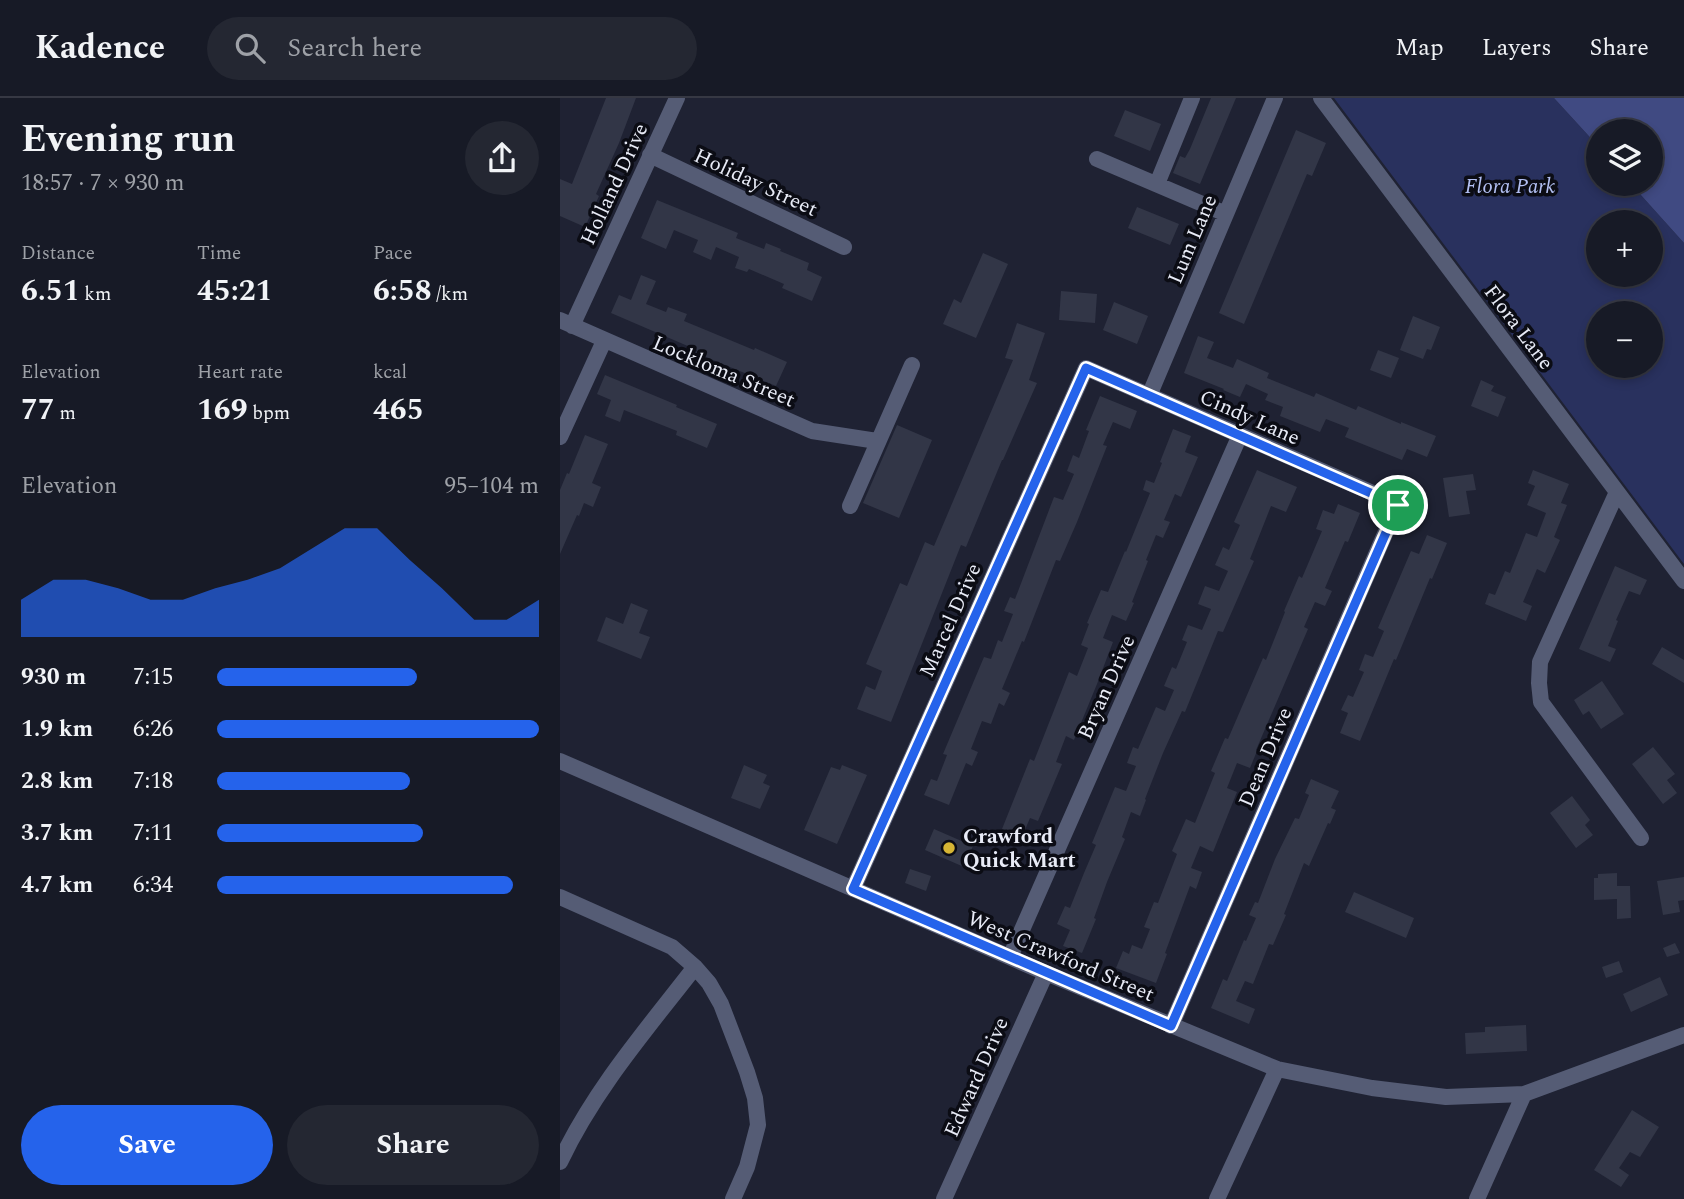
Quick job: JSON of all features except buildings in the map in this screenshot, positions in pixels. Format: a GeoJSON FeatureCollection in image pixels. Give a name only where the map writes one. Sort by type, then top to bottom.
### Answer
{"type":"FeatureCollection","features":[{"type":"Feature","properties":{"kind":"street","name":"Holland Drive"},"geometry":{"type":"LineString","coordinates":[[566,323],[677,98]]}},
{"type":"Feature","properties":{"kind":"street"},"geometry":{"type":"LineString","coordinates":[[1157,184],[1192,98]]}},
{"type":"Feature","properties":{"kind":"street","name":"Lum Lane"},"geometry":{"type":"LineString","coordinates":[[1149,396],[1275,98]]}},
{"type":"Feature","properties":{"kind":"street","name":"Flora Lane"},"geometry":{"type":"LineString","coordinates":[[1321,98],[1684,581]]}},
{"type":"Feature","properties":{"kind":"street","name":"Holiday Street"},"geometry":{"type":"LineString","coordinates":[[650,155],[844,247]]}},
{"type":"Feature","properties":{"kind":"street"},"geometry":{"type":"LineString","coordinates":[[1097,159],[1226,214]]}},
{"type":"Feature","properties":{"kind":"street","name":"Lockloma Street"},"geometry":{"type":"LineString","coordinates":[[566,323],[812,431],[877,441]]}},
{"type":"Feature","properties":{"kind":"street"},"geometry":{"type":"LineString","coordinates":[[560,437],[604,341]]}},
{"type":"Feature","properties":{"kind":"street"},"geometry":{"type":"LineString","coordinates":[[850,506],[912,365]]}},
{"type":"Feature","properties":{"kind":"street","name":"Cindy Lane"},"geometry":{"type":"LineString","coordinates":[[1086,368],[1398,505]]}},
{"type":"Feature","properties":{"kind":"street","name":"Marcel Drive"},"geometry":{"type":"LineString","coordinates":[[853,889],[1086,368]]}},
{"type":"Feature","properties":{"kind":"street","name":"Bryan Drive"},"geometry":{"type":"LineString","coordinates":[[1010,957],[1240,435]]}},
{"type":"Feature","properties":{"kind":"street"},"geometry":{"type":"LineString","coordinates":[[1617,492],[1540,662],[1539,683],[1541,702],[1641,838]]}},
{"type":"Feature","properties":{"kind":"street","name":"Dean Drive"},"geometry":{"type":"LineString","coordinates":[[1171,1026],[1398,505]]}},
{"type":"Feature","properties":{"kind":"street","name":"West Crawford Street"},"geometry":{"type":"LineString","coordinates":[[560,761],[1010,957],[1277,1069],[1372,1088],[1446,1097],[1524,1094],[1684,1035]]}},
{"type":"Feature","properties":{"kind":"street"},"geometry":{"type":"LineString","coordinates":[[560,897],[672,947],[709,983],[721,1004],[755,1098],[758,1125],[747,1167],[733,1199]]}},
{"type":"Feature","properties":{"kind":"street"},"geometry":{"type":"LineString","coordinates":[[560,1162],[575,1131],[603,1086],[695,967]]}},
{"type":"Feature","properties":{"kind":"street","name":"Edward Drive"},"geometry":{"type":"LineString","coordinates":[[944,1199],[1046,972]]}},
{"type":"Feature","properties":{"kind":"street"},"geometry":{"type":"LineString","coordinates":[[1217,1199],[1277,1069]]}},
{"type":"Feature","properties":{"kind":"street"},"geometry":{"type":"LineString","coordinates":[[1477,1199],[1524,1094]]}},
{"type":"Feature","properties":{"kind":"green space","name":"Flora Park"},"geometry":{"type":"Polygon","coordinates":[[[1334,98],[1554,98],[1586,133],[1586,196],[1642,196],[1654,210],[1586,210],[1586,287],[1663,287],[1663,220],[1684,243],[1684,564],[1334,98]]]}},
{"type":"Feature","properties":{"kind":"shaded area"},"geometry":{"type":"Polygon","coordinates":[[[1554,98],[1684,98],[1684,243],[1663,220],[1663,210],[1654,210],[1642,196],[1663,196],[1663,119],[1586,119],[1586,133],[1554,98]]]}},
{"type":"Feature","properties":{"kind":"place","name":"Crawford Quick Mart"},"geometry":{"type":"Point","coordinates":[949,848]}},
{"type":"Feature","properties":{"kind":"route"},"geometry":{"type":"LineString","coordinates":[[1086,368],[1398,505],[1171,1026],[853,889],[1086,368]]}}]}
